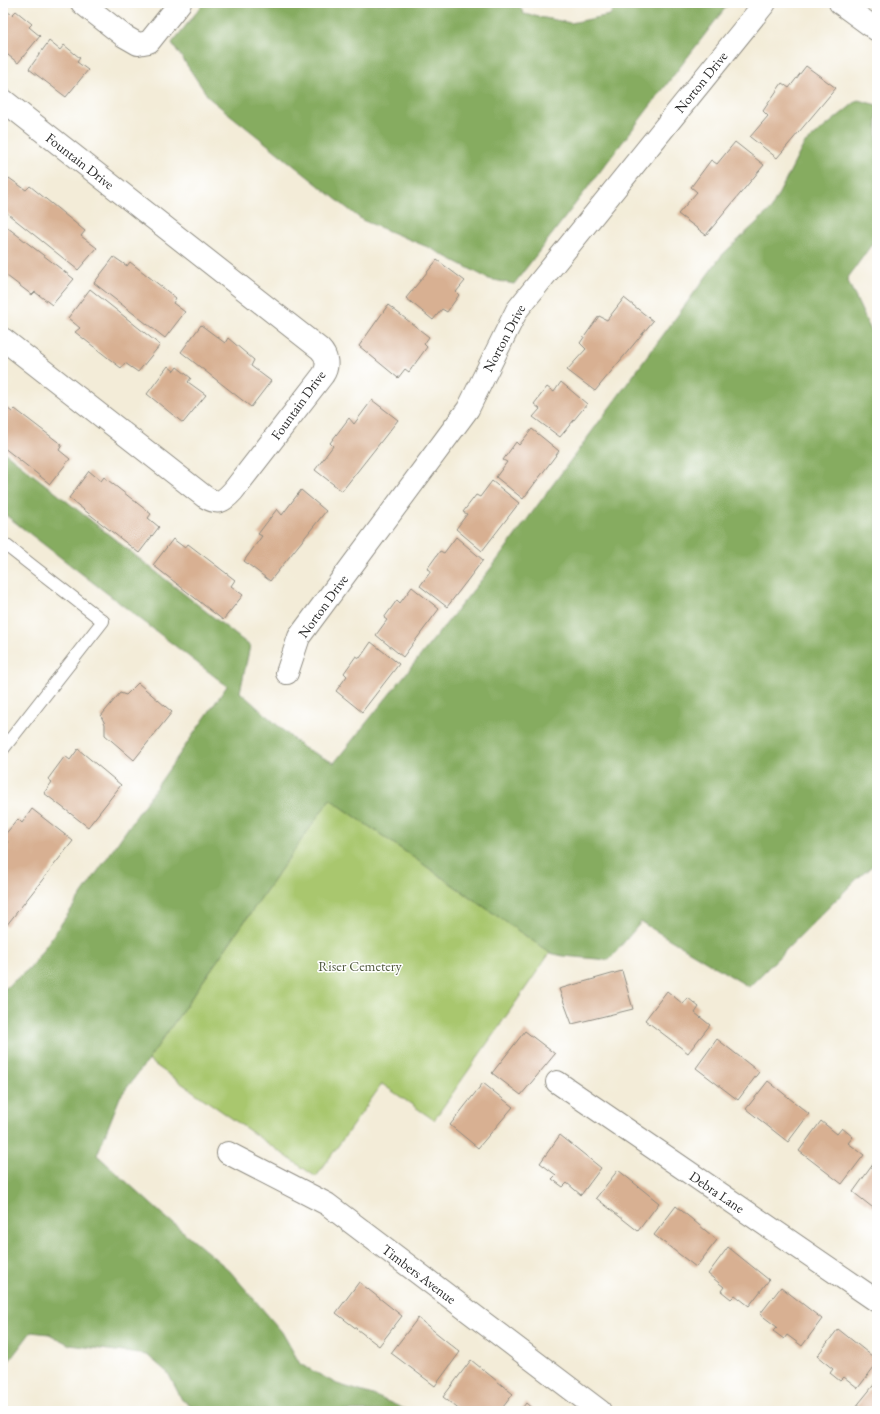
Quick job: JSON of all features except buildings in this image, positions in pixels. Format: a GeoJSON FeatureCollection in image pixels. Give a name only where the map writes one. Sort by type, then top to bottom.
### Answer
{"type":"FeatureCollection","features":[{"type":"Feature","properties":{"kind":"street"},"geometry":{"type":"LineString","coordinates":[[82,3],[124,36],[133,42],[142,44],[150,42],[180,3]]}},
{"type":"Feature","properties":{"kind":"street","name":"Norton Drive"},"geometry":{"type":"LineString","coordinates":[[287,673],[299,637],[468,409],[517,310],[765,3]]}},
{"type":"Feature","properties":{"kind":"street"},"geometry":{"type":"LineString","coordinates":[[840,3],[877,30]]}},
{"type":"Feature","properties":{"kind":"street","name":"Fountain Drive"},"geometry":{"type":"LineString","coordinates":[[3,100],[320,349],[326,356],[327,366],[323,375],[233,491],[223,500],[212,502],[3,339]]}},
{"type":"Feature","properties":{"kind":"street","name":"Debra Lane"},"geometry":{"type":"LineString","coordinates":[[557,1082],[877,1301]]}},
{"type":"Feature","properties":{"kind":"street","name":"Timbers Avenue"},"geometry":{"type":"LineString","coordinates":[[228,1153],[327,1204],[600,1411]]}},
{"type":"Feature","properties":{"kind":"lane"},"geometry":{"type":"LineString","coordinates":[[3,543],[103,621],[3,749]]}},
{"type":"Feature","properties":{"kind":"green space"},"geometry":{"type":"Polygon","coordinates":[[[204,3],[518,3],[524,14],[571,23],[610,15],[617,3],[729,3],[514,284],[489,279],[430,248],[362,220],[209,98],[172,43],[204,3]]]}},
{"type":"Feature","properties":{"kind":"green space"},"geometry":{"type":"Polygon","coordinates":[[[858,100],[877,105],[877,237],[847,279],[873,335],[877,338],[877,862],[858,878],[749,987],[641,922],[609,960],[563,956],[550,953],[330,799],[148,1060],[120,1097],[97,1155],[162,1214],[229,1270],[282,1332],[300,1364],[337,1384],[373,1395],[409,1411],[201,1411],[182,1400],[168,1373],[147,1355],[70,1345],[49,1334],[31,1332],[3,1369],[3,990],[31,967],[227,686],[3,513],[3,451],[250,646],[240,692],[302,747],[334,763],[495,563],[722,255],[771,209],[804,144],[858,100]]]}},
{"type":"Feature","properties":{"kind":"green space","name":"Riser Cemetery"},"geometry":{"type":"Polygon","coordinates":[[[330,799],[550,953],[434,1120],[382,1084],[316,1177],[148,1060],[330,799]]]}}]}
